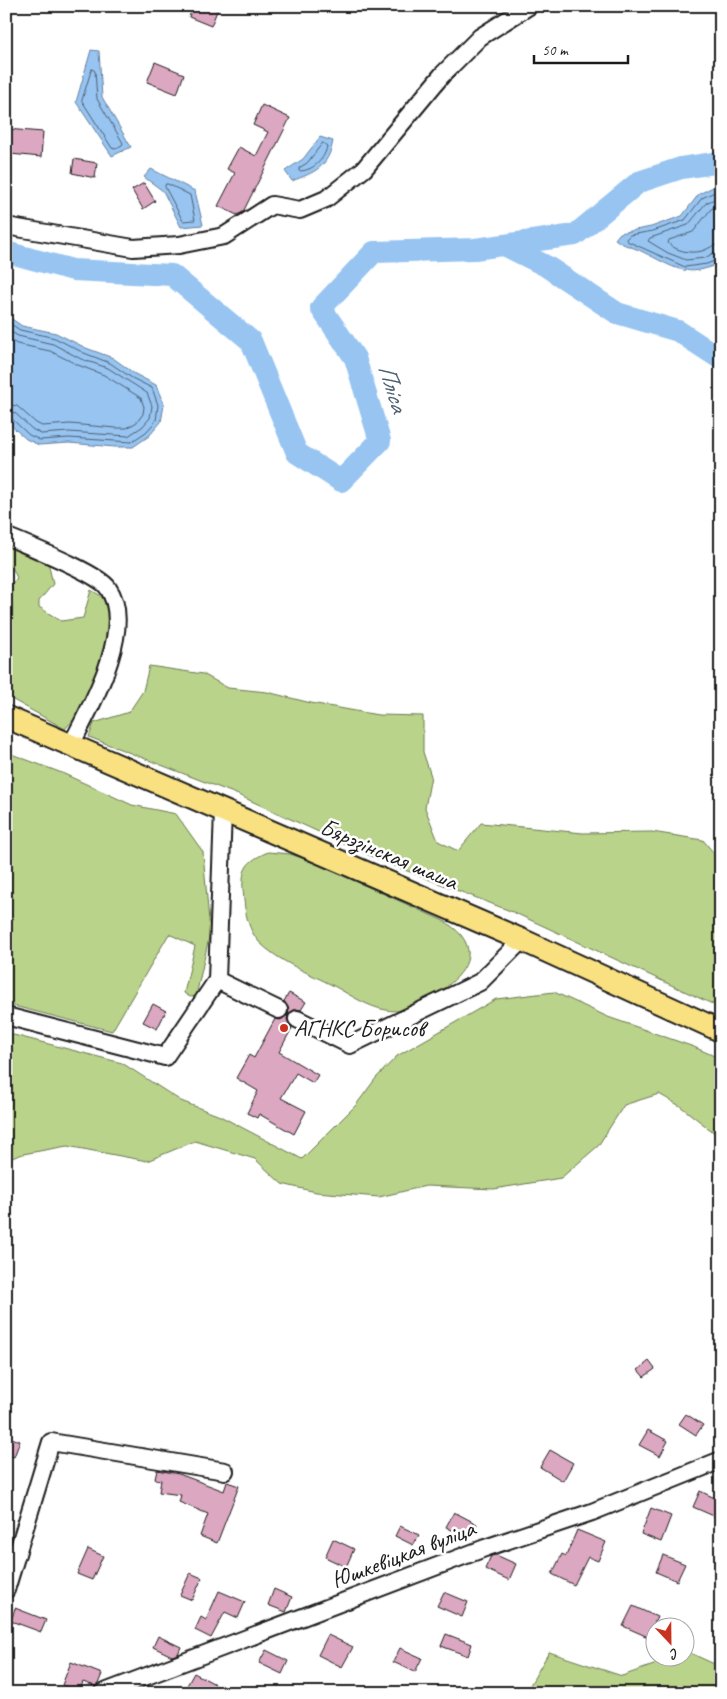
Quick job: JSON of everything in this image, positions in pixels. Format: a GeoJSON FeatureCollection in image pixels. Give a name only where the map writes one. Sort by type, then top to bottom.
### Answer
{"type":"FeatureCollection","features":[{"type":"Feature","properties":{"kind":"main road","name":"Бярэзінская шаша"},"geometry":{"type":"LineString","coordinates":[[6,718],[522,940],[721,1031]]}},
{"type":"Feature","properties":{"kind":"street"},"geometry":{"type":"LineString","coordinates":[[6,226],[134,248],[179,245],[224,236],[272,205],[300,210],[326,199],[364,169],[442,74],[480,37],[529,6]]}},
{"type":"Feature","properties":{"kind":"street"},"geometry":{"type":"LineString","coordinates":[[6,536],[99,579],[108,587],[117,608],[116,636],[111,656],[96,697],[71,745]]}},
{"type":"Feature","properties":{"kind":"street"},"geometry":{"type":"LineString","coordinates":[[6,1016],[165,1057],[217,980],[223,811]]}},
{"type":"Feature","properties":{"kind":"street"},"geometry":{"type":"LineString","coordinates":[[297,1019],[350,1045],[480,982],[522,940]]}},
{"type":"Feature","properties":{"kind":"street"},"geometry":{"type":"LineString","coordinates":[[217,980],[279,1010]]}},
{"type":"Feature","properties":{"kind":"street"},"geometry":{"type":"LineString","coordinates":[[6,1590],[51,1442],[225,1471]]}},
{"type":"Feature","properties":{"kind":"street","name":"Юшкевіцкая вуліца"},"geometry":{"type":"LineString","coordinates":[[102,1693],[485,1548],[592,1512],[721,1460]]}},
{"type":"Feature","properties":{"kind":"green space"},"geometry":{"type":"Polygon","coordinates":[[[6,545],[48,562],[53,584],[39,601],[39,607],[61,621],[83,618],[91,590],[102,598],[107,608],[107,635],[96,681],[87,703],[65,729],[6,696],[6,584],[9,586],[17,578],[12,567],[6,564],[6,545]]]}},
{"type":"Feature","properties":{"kind":"green space"},"geometry":{"type":"Polygon","coordinates":[[[149,666],[203,674],[228,688],[267,692],[311,703],[378,715],[423,716],[423,752],[431,776],[425,808],[438,841],[458,851],[481,823],[583,833],[652,832],[703,840],[718,858],[721,858],[721,1008],[513,912],[384,862],[236,794],[89,737],[94,723],[129,712],[143,691],[149,666]]]}},
{"type":"Feature","properties":{"kind":"green space"},"geometry":{"type":"Polygon","coordinates":[[[6,752],[62,773],[132,805],[176,814],[203,852],[210,933],[196,996],[190,997],[184,993],[195,946],[169,934],[112,1031],[6,1004],[6,752]]]}},
{"type":"Feature","properties":{"kind":"green space"},"geometry":{"type":"Polygon","coordinates":[[[268,852],[290,854],[309,860],[446,922],[459,933],[466,944],[467,962],[463,970],[450,984],[435,995],[414,1007],[393,1011],[379,1008],[353,997],[285,961],[259,942],[250,927],[245,910],[243,875],[253,860],[268,852]]]}},
{"type":"Feature","properties":{"kind":"green space"},"geometry":{"type":"Polygon","coordinates":[[[554,992],[608,1017],[694,1047],[721,1059],[721,1138],[680,1106],[659,1094],[624,1105],[598,1146],[561,1178],[494,1189],[426,1186],[379,1197],[316,1192],[282,1184],[255,1159],[195,1141],[147,1161],[67,1146],[23,1154],[6,1160],[6,1033],[122,1063],[181,1101],[220,1116],[302,1159],[356,1105],[376,1078],[397,1056],[496,999],[554,992]]]}},
{"type":"Feature","properties":{"kind":"green space"},"geometry":{"type":"Polygon","coordinates":[[[549,1652],[622,1676],[651,1666],[694,1666],[694,1655],[721,1667],[721,1693],[526,1692],[549,1652]]]}},
{"type":"Feature","properties":{"kind":"water"},"geometry":{"type":"Polygon","coordinates":[[[91,50],[99,51],[102,97],[131,147],[112,156],[76,102],[91,50]]]}},
{"type":"Feature","properties":{"kind":"water"},"geometry":{"type":"Polygon","coordinates":[[[320,137],[333,141],[328,157],[314,172],[292,181],[285,171],[303,159],[320,137]]]}},
{"type":"Feature","properties":{"kind":"water"},"geometry":{"type":"Polygon","coordinates":[[[151,169],[195,191],[203,225],[181,227],[163,191],[144,177],[151,169]]]}},
{"type":"Feature","properties":{"kind":"water"},"geometry":{"type":"Polygon","coordinates":[[[721,183],[721,262],[699,270],[690,271],[672,267],[615,239],[620,233],[651,227],[682,216],[699,194],[721,183]]]}},
{"type":"Feature","properties":{"kind":"water"},"geometry":{"type":"Polygon","coordinates":[[[6,315],[22,326],[56,333],[86,348],[113,358],[135,374],[156,385],[164,405],[161,422],[149,436],[133,447],[69,443],[39,445],[26,439],[6,421],[6,315]]]}},
{"type":"Feature","properties":{"kind":"building"},"geometry":{"type":"Polygon","coordinates":[[[193,6],[219,6],[211,26],[189,17],[193,6]]]}},
{"type":"Feature","properties":{"kind":"building"},"geometry":{"type":"Polygon","coordinates":[[[155,62],[184,74],[177,94],[147,82],[155,62]]]}},
{"type":"Feature","properties":{"kind":"building"},"geometry":{"type":"Polygon","coordinates":[[[262,105],[290,118],[243,212],[237,215],[218,206],[235,173],[227,169],[239,147],[256,156],[268,132],[253,125],[262,105]]]}},
{"type":"Feature","properties":{"kind":"building"},"geometry":{"type":"Polygon","coordinates":[[[6,129],[43,132],[41,157],[10,154],[11,149],[6,149],[6,129]]]}},
{"type":"Feature","properties":{"kind":"building"},"geometry":{"type":"Polygon","coordinates":[[[74,159],[97,163],[95,178],[72,173],[74,159]]]}},
{"type":"Feature","properties":{"kind":"building"},"geometry":{"type":"Polygon","coordinates":[[[144,183],[155,201],[143,209],[132,190],[144,183]]]}},
{"type":"Feature","properties":{"kind":"building"},"geometry":{"type":"Polygon","coordinates":[[[289,993],[306,1002],[301,1010],[296,1009],[288,1014],[289,1009],[284,1001],[289,993]]]}},
{"type":"Feature","properties":{"kind":"building"},"geometry":{"type":"Polygon","coordinates":[[[153,1004],[166,1011],[157,1029],[143,1022],[153,1004]]]}},
{"type":"Feature","properties":{"kind":"building"},"geometry":{"type":"Polygon","coordinates":[[[288,1015],[287,1020],[292,1028],[279,1052],[318,1075],[313,1083],[296,1073],[281,1098],[306,1111],[294,1134],[259,1114],[257,1118],[247,1113],[258,1091],[236,1078],[249,1055],[254,1058],[275,1019],[280,1020],[288,1015]]]}},
{"type":"Feature","properties":{"kind":"building"},"geometry":{"type":"Polygon","coordinates":[[[649,1361],[655,1369],[644,1377],[638,1370],[649,1361]]]}},
{"type":"Feature","properties":{"kind":"building"},"geometry":{"type":"Polygon","coordinates":[[[686,1414],[703,1425],[696,1435],[679,1424],[686,1414]]]}},
{"type":"Feature","properties":{"kind":"building"},"geometry":{"type":"Polygon","coordinates":[[[648,1430],[668,1441],[660,1456],[639,1445],[648,1430]]]}},
{"type":"Feature","properties":{"kind":"building"},"geometry":{"type":"Polygon","coordinates":[[[6,1436],[20,1441],[14,1457],[6,1455],[6,1436]]]}},
{"type":"Feature","properties":{"kind":"building"},"geometry":{"type":"Polygon","coordinates":[[[550,1450],[573,1463],[563,1481],[540,1467],[550,1450]]]}},
{"type":"Feature","properties":{"kind":"building"},"geometry":{"type":"Polygon","coordinates":[[[157,1470],[179,1474],[224,1491],[227,1482],[239,1486],[217,1543],[200,1536],[208,1514],[179,1502],[181,1495],[159,1492],[161,1480],[155,1479],[157,1470]]]}},
{"type":"Feature","properties":{"kind":"building"},"geometry":{"type":"Polygon","coordinates":[[[700,1491],[721,1501],[716,1517],[693,1507],[700,1491]]]}},
{"type":"Feature","properties":{"kind":"building"},"geometry":{"type":"Polygon","coordinates":[[[651,1508],[671,1516],[661,1542],[641,1534],[651,1508]]]}},
{"type":"Feature","properties":{"kind":"building"},"geometry":{"type":"Polygon","coordinates":[[[454,1512],[477,1524],[469,1539],[446,1527],[454,1512]]]}},
{"type":"Feature","properties":{"kind":"building"},"geometry":{"type":"Polygon","coordinates":[[[400,1526],[419,1535],[413,1545],[395,1536],[400,1526]]]}},
{"type":"Feature","properties":{"kind":"building"},"geometry":{"type":"Polygon","coordinates":[[[577,1530],[606,1542],[598,1561],[588,1557],[574,1585],[552,1574],[562,1554],[566,1556],[577,1530]]]}},
{"type":"Feature","properties":{"kind":"building"},"geometry":{"type":"Polygon","coordinates":[[[333,1539],[354,1549],[346,1567],[325,1557],[333,1539]]]}},
{"type":"Feature","properties":{"kind":"building"},"geometry":{"type":"Polygon","coordinates":[[[88,1549],[103,1556],[92,1580],[77,1574],[88,1549]]]}},
{"type":"Feature","properties":{"kind":"building"},"geometry":{"type":"Polygon","coordinates":[[[496,1555],[516,1564],[509,1580],[485,1569],[491,1556],[496,1555]]]}},
{"type":"Feature","properties":{"kind":"building"},"geometry":{"type":"Polygon","coordinates":[[[663,1555],[685,1564],[677,1581],[656,1572],[663,1555]]]}},
{"type":"Feature","properties":{"kind":"building"},"geometry":{"type":"Polygon","coordinates":[[[190,1573],[202,1578],[192,1600],[180,1595],[190,1573]]]}},
{"type":"Feature","properties":{"kind":"building"},"geometry":{"type":"Polygon","coordinates":[[[274,1589],[292,1597],[286,1612],[268,1605],[274,1589]]]}},
{"type":"Feature","properties":{"kind":"building"},"geometry":{"type":"Polygon","coordinates":[[[219,1591],[245,1602],[238,1618],[225,1612],[211,1638],[195,1630],[201,1617],[206,1620],[219,1591]]]}},
{"type":"Feature","properties":{"kind":"building"},"geometry":{"type":"Polygon","coordinates":[[[444,1592],[468,1602],[462,1617],[437,1606],[444,1592]]]}},
{"type":"Feature","properties":{"kind":"building"},"geometry":{"type":"Polygon","coordinates":[[[633,1606],[655,1616],[644,1616],[644,1635],[623,1626],[633,1606]]]}},
{"type":"Feature","properties":{"kind":"building"},"geometry":{"type":"Polygon","coordinates":[[[15,1608],[46,1620],[41,1632],[11,1621],[15,1608]]]}},
{"type":"Feature","properties":{"kind":"building"},"geometry":{"type":"Polygon","coordinates":[[[446,1634],[472,1644],[468,1656],[441,1646],[446,1634]]]}},
{"type":"Feature","properties":{"kind":"building"},"geometry":{"type":"Polygon","coordinates":[[[328,1635],[353,1647],[342,1667],[318,1655],[328,1635]]]}},
{"type":"Feature","properties":{"kind":"building"},"geometry":{"type":"Polygon","coordinates":[[[158,1636],[181,1647],[178,1654],[172,1656],[153,1647],[158,1636]]]}},
{"type":"Feature","properties":{"kind":"building"},"geometry":{"type":"Polygon","coordinates":[[[400,1648],[422,1658],[415,1672],[393,1662],[400,1648]]]}},
{"type":"Feature","properties":{"kind":"building"},"geometry":{"type":"Polygon","coordinates":[[[266,1650],[288,1661],[282,1674],[259,1663],[266,1650]]]}},
{"type":"Feature","properties":{"kind":"building"},"geometry":{"type":"Polygon","coordinates":[[[71,1662],[102,1674],[98,1684],[95,1686],[83,1682],[79,1692],[62,1685],[71,1662]]]}},
{"type":"Feature","properties":{"kind":"building"},"geometry":{"type":"Polygon","coordinates":[[[194,1673],[215,1684],[211,1693],[192,1693],[185,1689],[194,1673]]]}},
{"type":"Feature","properties":{"kind":"waterway","name":"Пліса"},"geometry":{"type":"LineString","coordinates":[[6,252],[73,270],[172,275],[251,341],[297,453],[341,481],[380,441],[355,358],[321,308],[374,252],[475,249],[575,235],[639,182],[681,168],[721,162]]}},
{"type":"Feature","properties":{"kind":"waterway"},"geometry":{"type":"LineString","coordinates":[[504,245],[546,266],[617,313],[678,331],[721,359]]}},
{"type":"Feature","properties":{"kind":"place","name":"АГНКС Борисов"},"geometry":{"type":"Point","coordinates":[284,1028]}}]}
